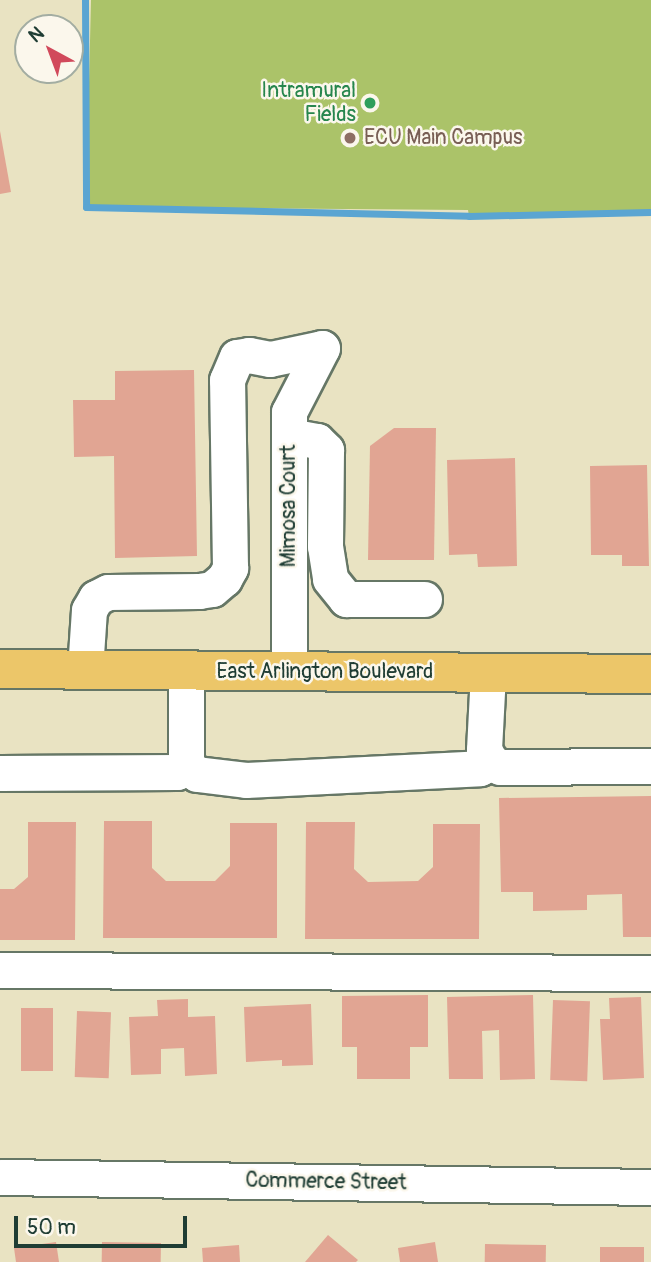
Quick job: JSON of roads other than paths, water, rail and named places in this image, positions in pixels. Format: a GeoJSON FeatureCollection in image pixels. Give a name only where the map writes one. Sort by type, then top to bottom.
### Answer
{"type":"FeatureCollection","features":[{"type":"Feature","properties":{"kind":"main road","name":"East Arlington Boulevard"},"geometry":{"type":"LineString","coordinates":[[0,669],[651,674]]}},
{"type":"Feature","properties":{"kind":"street","name":"Mimosa Court"},"geometry":{"type":"LineString","coordinates":[[85,670],[89,610],[96,598],[108,592],[199,591],[212,589],[225,579],[230,568],[227,380],[237,357],[249,355],[270,359],[321,348],[289,412],[289,672]]}},
{"type":"Feature","properties":{"kind":"street"},"geometry":{"type":"LineString","coordinates":[[289,436],[308,437],[326,450],[325,547],[330,579],[346,599],[424,599]]}},
{"type":"Feature","properties":{"kind":"street"},"geometry":{"type":"LineString","coordinates":[[289,553],[315,553],[325,547]]}},
{"type":"Feature","properties":{"kind":"street"},"geometry":{"type":"LineString","coordinates":[[186,671],[186,765]]}},
{"type":"Feature","properties":{"kind":"street"},"geometry":{"type":"LineString","coordinates":[[488,673],[484,750],[491,762],[500,767],[651,766]]}},
{"type":"Feature","properties":{"kind":"street"},"geometry":{"type":"LineString","coordinates":[[186,765],[197,774],[246,780],[480,768],[491,762]]}},
{"type":"Feature","properties":{"kind":"street"},"geometry":{"type":"LineString","coordinates":[[0,773],[177,772],[186,765]]}},
{"type":"Feature","properties":{"kind":"street"},"geometry":{"type":"LineString","coordinates":[[0,970],[651,973]]}},
{"type":"Feature","properties":{"kind":"street","name":"Commerce Street"},"geometry":{"type":"LineString","coordinates":[[0,1177],[651,1187]]}},
{"type":"Feature","properties":{"kind":"waterway"},"geometry":{"type":"LineString","coordinates":[[85,0],[86,207],[469,216],[651,212]]}},
{"type":"Feature","properties":{"kind":"place","name":"Intramural Fields"},"geometry":{"type":"Point","coordinates":[370,103]}},
{"type":"Feature","properties":{"kind":"place","name":"ECU Main Campus"},"geometry":{"type":"Point","coordinates":[350,138]}}]}
